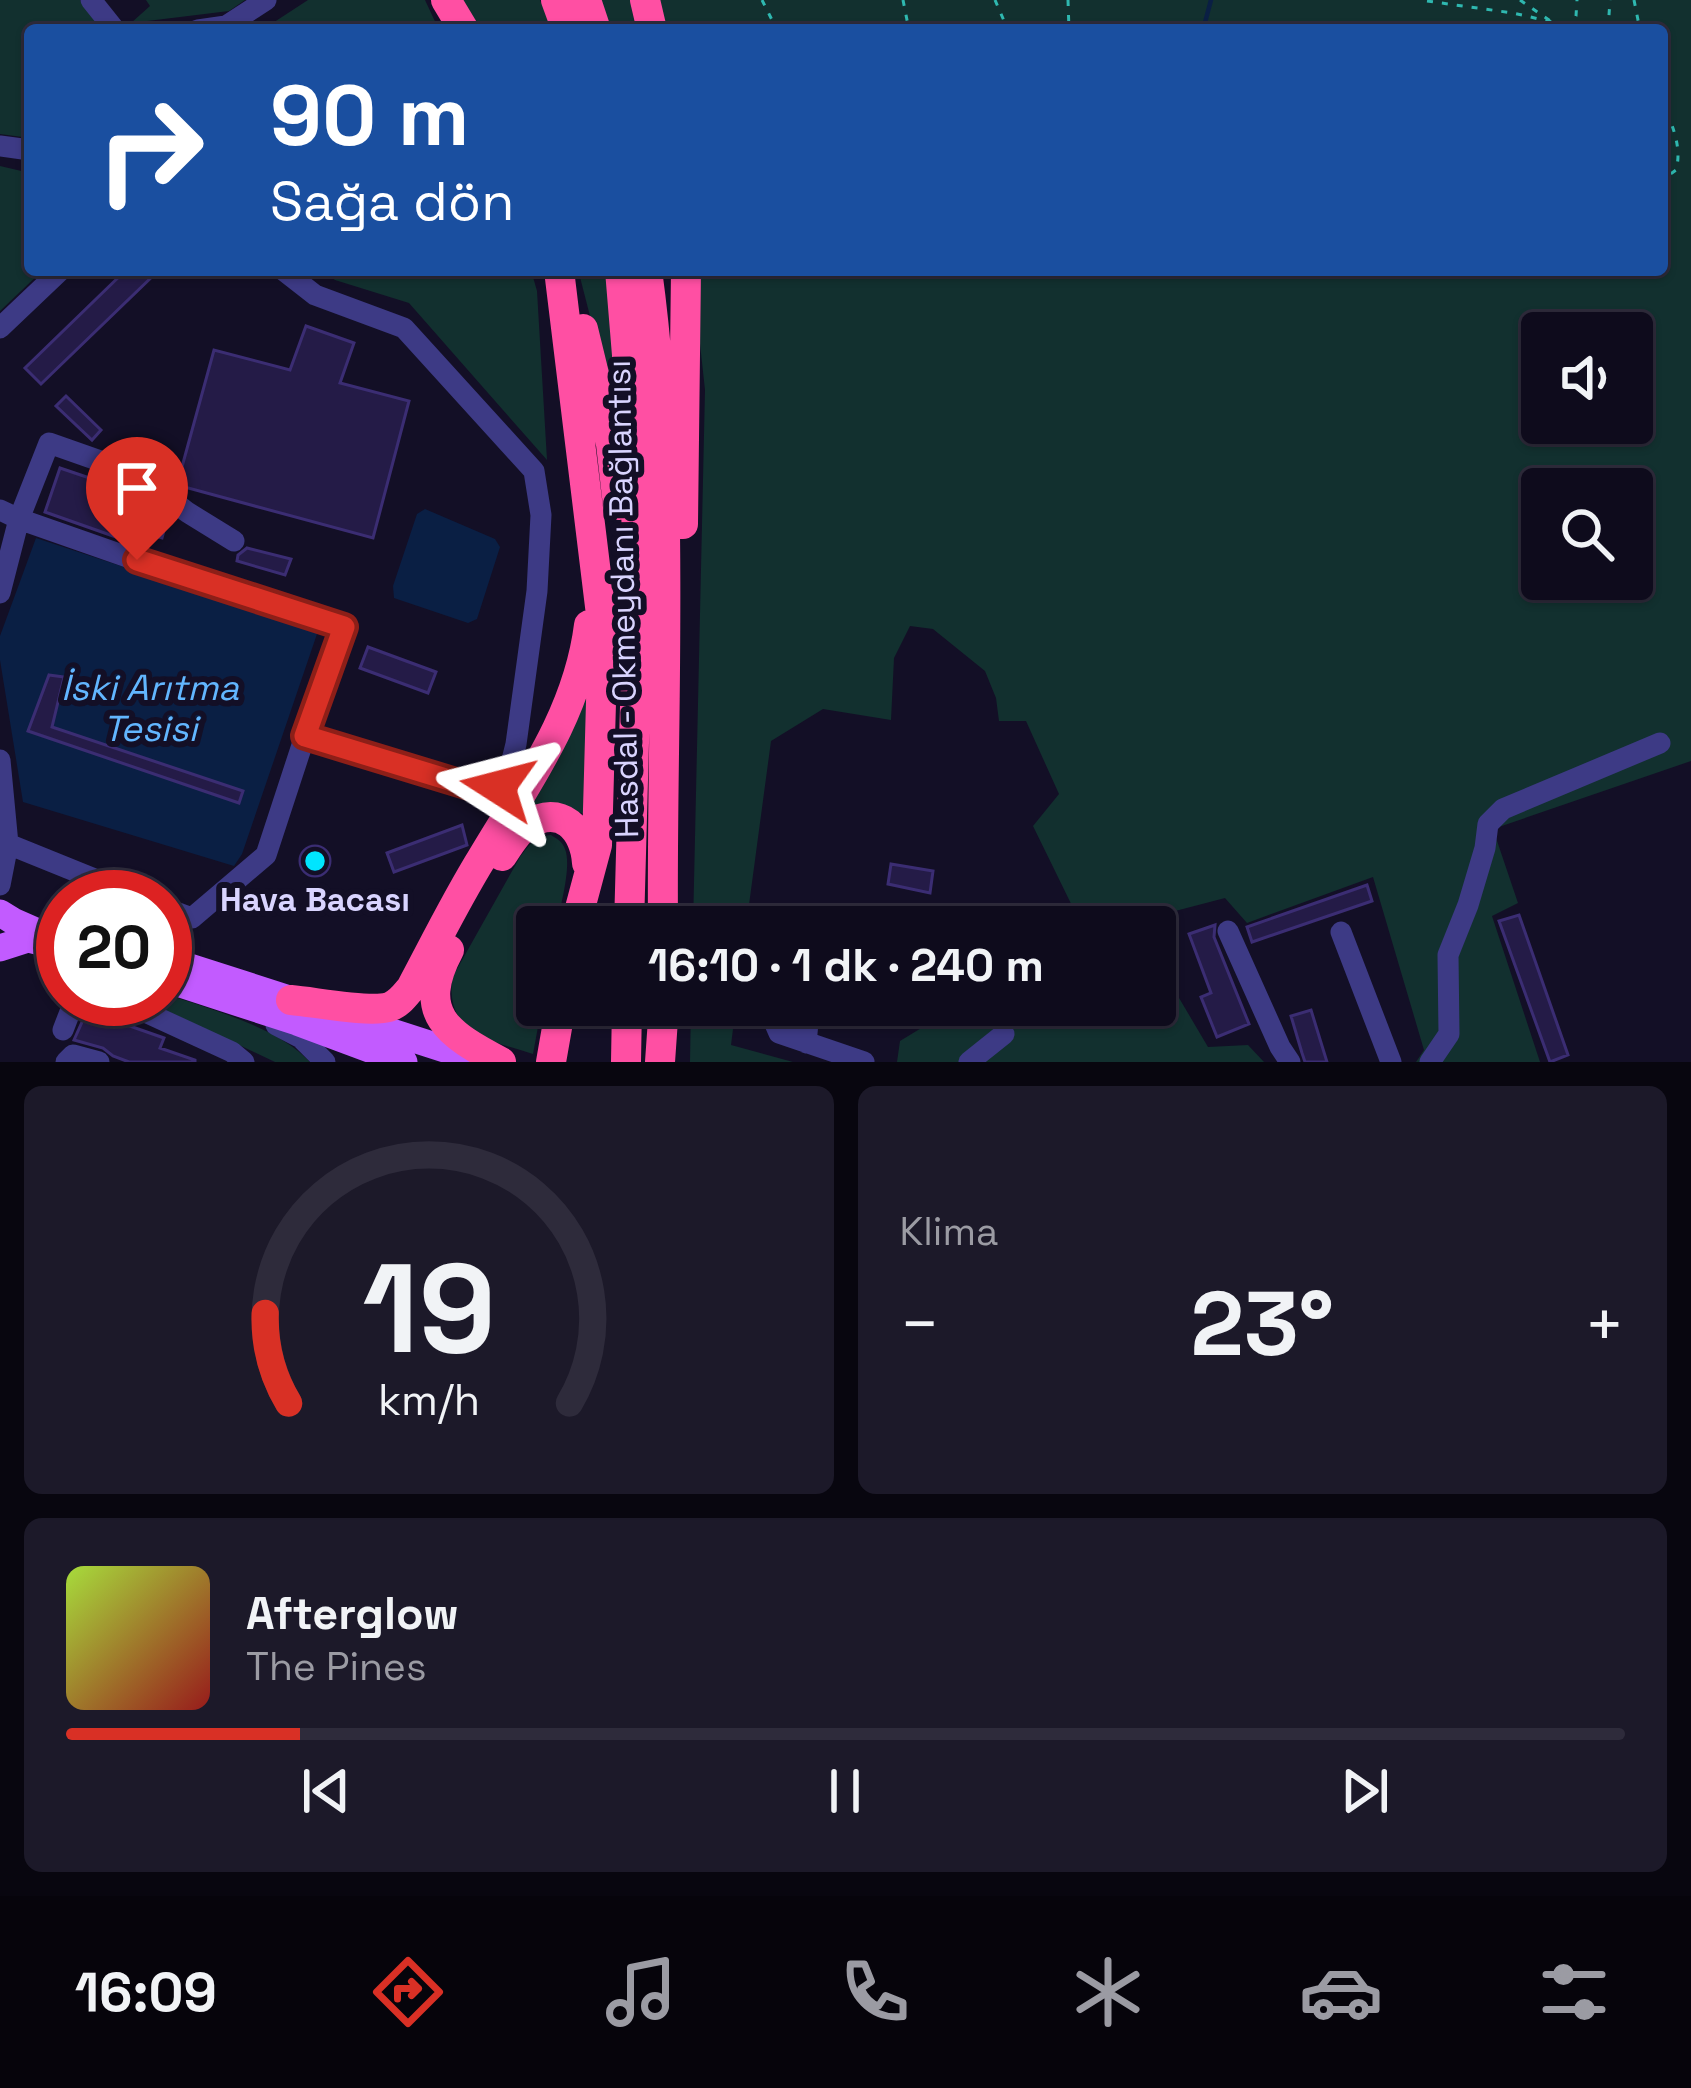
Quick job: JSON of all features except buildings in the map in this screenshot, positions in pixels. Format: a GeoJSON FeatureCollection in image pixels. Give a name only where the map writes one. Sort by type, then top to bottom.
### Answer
{"type":"FeatureCollection","features":[{"type":"Feature","properties":{"kind":"highway"},"geometry":{"type":"LineString","coordinates":[[565,276],[603,651],[596,845],[587,875]]}},
{"type":"Feature","properties":{"kind":"highway"},"geometry":{"type":"LineString","coordinates":[[566,276],[616,474],[623,567],[623,700],[634,767]]}},
{"type":"Feature","properties":{"kind":"highway","name":"Hasdal - Okmeydanı Bağlantısı"},"geometry":{"type":"LineString","coordinates":[[620,276],[636,470],[638,596],[630,906]]}},
{"type":"Feature","properties":{"kind":"highway","name":"Hasdal - Okmeydanı Bağlantısı"},"geometry":{"type":"LineString","coordinates":[[648,276],[664,491],[663,906]]}},
{"type":"Feature","properties":{"kind":"highway"},"geometry":{"type":"LineString","coordinates":[[662,822],[677,771],[686,276]]}},
{"type":"Feature","properties":{"kind":"highway"},"geometry":{"type":"LineString","coordinates":[[291,1000],[388,1008],[411,988],[478,863],[545,755],[572,699],[589,629],[589,529]]}},
{"type":"Feature","properties":{"kind":"highway"},"geometry":{"type":"LineString","coordinates":[[501,1062],[450,1031],[435,998],[438,973],[504,853],[527,825],[544,817],[562,819],[584,839],[587,875],[583,906]]}},
{"type":"Feature","properties":{"kind":"highway"},"geometry":{"type":"LineString","coordinates":[[551,1062],[557,1026]]}},
{"type":"Feature","properties":{"kind":"highway"},"geometry":{"type":"LineString","coordinates":[[625,1060],[626,1026]]}},
{"type":"Feature","properties":{"kind":"highway"},"geometry":{"type":"LineString","coordinates":[[660,1062],[662,1026]]}},
{"type":"Feature","properties":{"kind":"highway"},"geometry":{"type":"LineString","coordinates":[[666,1026],[674,1062]]}},
{"type":"Feature","properties":{"kind":"main road"},"geometry":{"type":"LineString","coordinates":[[0,910],[17,908],[36,914]]}},
{"type":"Feature","properties":{"kind":"main road"},"geometry":{"type":"LineString","coordinates":[[0,910],[36,932]]}},
{"type":"Feature","properties":{"kind":"main road"},"geometry":{"type":"LineString","coordinates":[[0,948],[36,941]]}},
{"type":"Feature","properties":{"kind":"main road"},"geometry":{"type":"LineString","coordinates":[[192,968],[485,1062]]}},
{"type":"Feature","properties":{"kind":"main road"},"geometry":{"type":"LineString","coordinates":[[192,989],[404,1062]]}},
{"type":"Feature","properties":{"kind":"street"},"geometry":{"type":"LineString","coordinates":[[92,0],[110,24]]}},
{"type":"Feature","properties":{"kind":"street"},"geometry":{"type":"LineString","coordinates":[[231,24],[266,0]]}},
{"type":"Feature","properties":{"kind":"street"},"geometry":{"type":"LineString","coordinates":[[0,328],[56,276]]}},
{"type":"Feature","properties":{"kind":"street"},"geometry":{"type":"LineString","coordinates":[[291,276],[315,295],[404,328],[534,471],[542,515],[537,591],[516,744],[509,772],[498,787],[482,790],[305,736]]}},
{"type":"Feature","properties":{"kind":"street"},"geometry":{"type":"LineString","coordinates":[[0,593],[9,514],[49,443],[140,475],[234,541]]}},
{"type":"Feature","properties":{"kind":"street"},"geometry":{"type":"LineString","coordinates":[[9,514],[344,627],[266,855],[192,918]]}},
{"type":"Feature","properties":{"kind":"street"},"geometry":{"type":"LineString","coordinates":[[1430,1062],[1449,1034],[1448,955],[1468,905],[1488,824],[1503,809],[1660,743]]}},
{"type":"Feature","properties":{"kind":"street"},"geometry":{"type":"LineString","coordinates":[[0,760],[8,844],[0,885]]}},
{"type":"Feature","properties":{"kind":"street"},"geometry":{"type":"LineString","coordinates":[[8,844],[72,870]]}},
{"type":"Feature","properties":{"kind":"street"},"geometry":{"type":"LineString","coordinates":[[1228,931],[1290,1062]]}},
{"type":"Feature","properties":{"kind":"street"},"geometry":{"type":"LineString","coordinates":[[1341,932],[1391,1062]]}},
{"type":"Feature","properties":{"kind":"street"},"geometry":{"type":"LineString","coordinates":[[228,1000],[286,1028],[325,1062]]}},
{"type":"Feature","properties":{"kind":"street"},"geometry":{"type":"LineString","coordinates":[[62,1030],[64,1026]]}},
{"type":"Feature","properties":{"kind":"street"},"geometry":{"type":"LineString","coordinates":[[176,1026],[244,1062]]}},
{"type":"Feature","properties":{"kind":"street"},"geometry":{"type":"LineString","coordinates":[[566,1062],[570,1026]]}},
{"type":"Feature","properties":{"kind":"street"},"geometry":{"type":"LineString","coordinates":[[776,1026],[779,1033],[864,1062]]}},
{"type":"Feature","properties":{"kind":"street"},"geometry":{"type":"LineString","coordinates":[[806,1043],[808,1026]]}},
{"type":"Feature","properties":{"kind":"street"},"geometry":{"type":"LineString","coordinates":[[968,1062],[1004,1034]]}},
{"type":"Feature","properties":{"kind":"street"},"geometry":{"type":"LineString","coordinates":[[66,1062],[73,1055],[93,1061]]}},
{"type":"Feature","properties":{"kind":"path"},"geometry":{"type":"LineString","coordinates":[[1520,0],[1552,22]]}},
{"type":"Feature","properties":{"kind":"path"},"geometry":{"type":"LineString","coordinates":[[1427,1],[1560,24]]}},
{"type":"Feature","properties":{"kind":"path"},"geometry":{"type":"LineString","coordinates":[[1668,116],[1680,157],[1676,170],[1668,176]]}},
{"type":"Feature","properties":{"kind":"green space"},"geometry":{"type":"Polygon","coordinates":[[[0,0],[80,0],[98,24],[24,24],[24,137],[0,134],[0,0]]]}},
{"type":"Feature","properties":{"kind":"green space"},"geometry":{"type":"Polygon","coordinates":[[[146,0],[245,0],[229,11],[131,23],[150,6],[146,0]]]}},
{"type":"Feature","properties":{"kind":"green space"},"geometry":{"type":"Polygon","coordinates":[[[308,0],[425,0],[436,24],[271,24],[308,0]]]}},
{"type":"Feature","properties":{"kind":"green space"},"geometry":{"type":"Polygon","coordinates":[[[463,0],[540,0],[550,24],[477,24],[463,0]]]}},
{"type":"Feature","properties":{"kind":"green space"},"geometry":{"type":"Polygon","coordinates":[[[600,0],[630,0],[635,24],[608,24],[600,0]]]}},
{"type":"Feature","properties":{"kind":"green space"},"geometry":{"type":"Polygon","coordinates":[[[655,0],[1691,0],[1691,761],[1493,829],[1518,903],[1492,916],[1540,1062],[1416,1062],[1424,1050],[1373,877],[1247,923],[1225,898],[1176,911],[1176,906],[1072,906],[1033,826],[1059,794],[1026,721],[999,721],[985,671],[933,629],[910,626],[894,658],[891,720],[823,709],[771,741],[749,906],[693,906],[705,390],[693,276],[1668,276],[1668,24],[660,24],[655,0]]]}},
{"type":"Feature","properties":{"kind":"green space"},"geometry":{"type":"Polygon","coordinates":[[[0,166],[24,172],[24,276],[37,276],[0,311],[0,166]]]}},
{"type":"Feature","properties":{"kind":"green space"},"geometry":{"type":"Polygon","coordinates":[[[329,276],[533,276],[547,460],[409,303],[329,276]]]}},
{"type":"Feature","properties":{"kind":"green space"},"geometry":{"type":"Polygon","coordinates":[[[580,276],[607,276],[620,433],[580,276]]]}},
{"type":"Feature","properties":{"kind":"green space"},"geometry":{"type":"Polygon","coordinates":[[[590,678],[584,814],[559,804],[529,807],[590,678]]]}},
{"type":"Feature","properties":{"kind":"green space"},"geometry":{"type":"Polygon","coordinates":[[[551,835],[561,842],[567,856],[560,906],[516,906],[516,1026],[538,1026],[533,1054],[487,1039],[464,1023],[452,997],[452,978],[520,857],[537,839],[551,835]]]}},
{"type":"Feature","properties":{"kind":"green space"},"geometry":{"type":"Polygon","coordinates":[[[1176,993],[1208,1047],[1248,1045],[1264,1062],[897,1062],[900,1041],[925,1026],[1176,1026],[1176,993]]]}},
{"type":"Feature","properties":{"kind":"green space"},"geometry":{"type":"Polygon","coordinates":[[[192,1003],[262,1029],[310,1062],[275,1062],[192,1023],[192,1003]]]}},
{"type":"Feature","properties":{"kind":"green space"},"geometry":{"type":"Polygon","coordinates":[[[691,1026],[733,1026],[731,1045],[793,1062],[690,1062],[691,1026]]]}},
{"type":"Feature","properties":{"kind":"water"},"geometry":{"type":"Polygon","coordinates":[[[425,509],[495,539],[500,547],[477,619],[468,623],[394,598],[393,586],[417,514],[425,509]]]}},
{"type":"Feature","properties":{"kind":"water","name":"İski Arıtma Tesisi"},"geometry":{"type":"Polygon","coordinates":[[[36,538],[318,631],[234,866],[23,802],[0,636],[36,538]]]}},
{"type":"Feature","properties":{"kind":"waterway"},"geometry":{"type":"LineString","coordinates":[[1205,24],[1211,0]]}},
{"type":"Feature","properties":{"kind":"place","name":"Hava Bacası"},"geometry":{"type":"Point","coordinates":[315,861]}},
{"type":"Feature","properties":{"kind":"route"},"geometry":{"type":"LineString","coordinates":[[137,560],[344,627],[305,736],[482,790],[498,787]]}}]}
